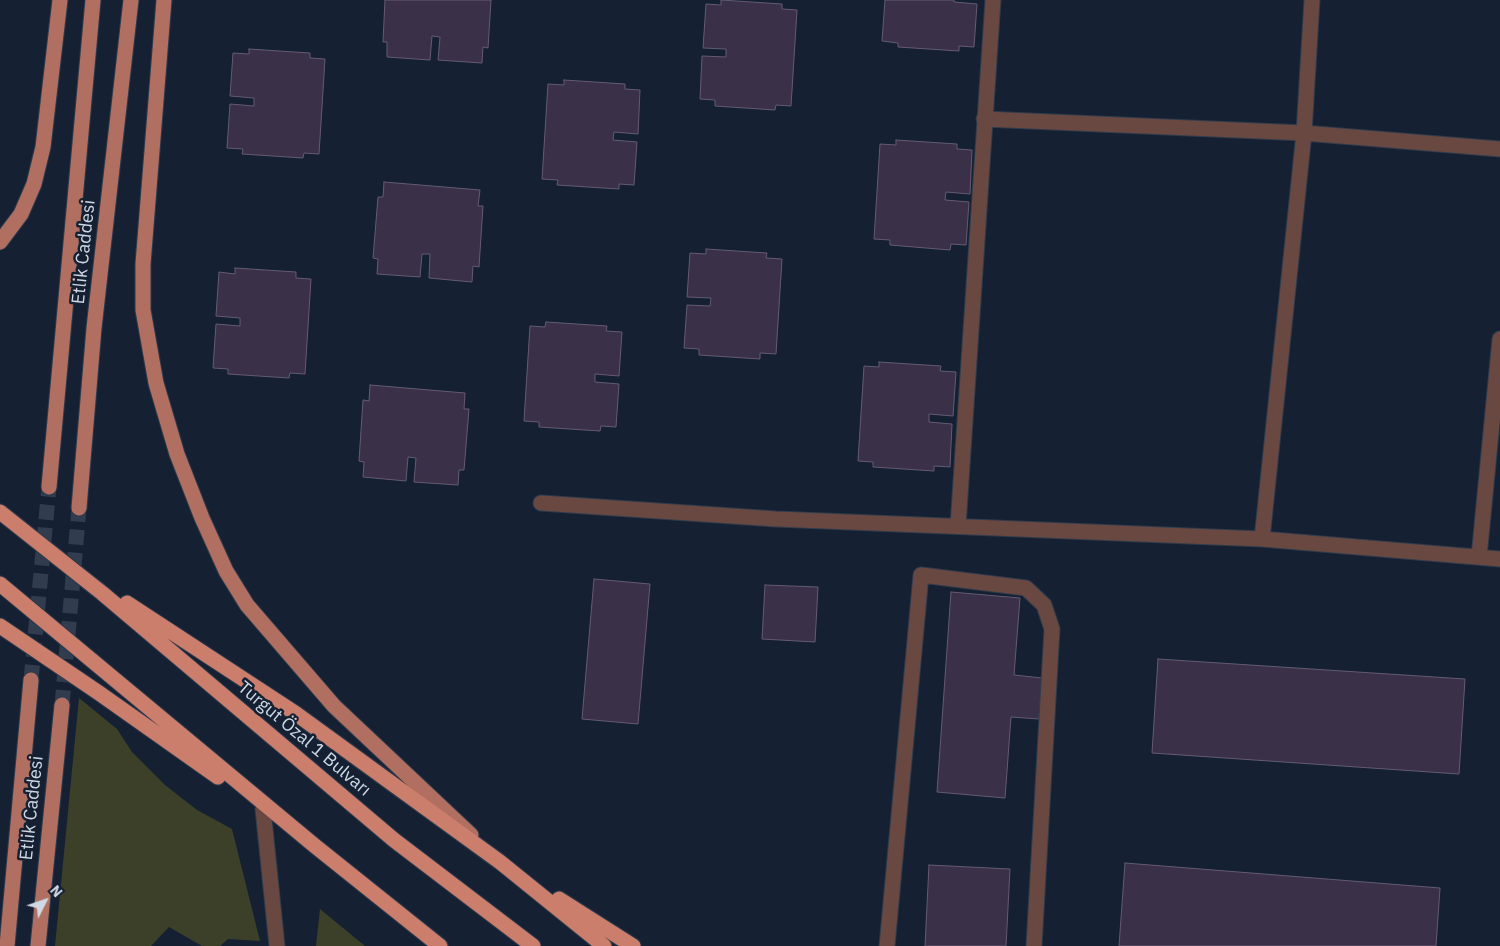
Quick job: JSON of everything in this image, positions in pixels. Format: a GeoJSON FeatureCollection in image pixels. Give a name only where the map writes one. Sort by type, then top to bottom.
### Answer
{"type":"FeatureCollection","features":[{"type":"Feature","properties":{"kind":"highway","name":"Turgut Özal 1 Bulvarı"},"geometry":{"type":"LineString","coordinates":[[0,512],[102,592],[394,840],[533,946]]}},
{"type":"Feature","properties":{"kind":"highway","name":"Turgut Özal 1 Bulvarı"},"geometry":{"type":"LineString","coordinates":[[55,555],[295,713],[500,862],[604,946]]}},
{"type":"Feature","properties":{"kind":"highway"},"geometry":{"type":"LineString","coordinates":[[0,584],[315,846],[440,946]]}},
{"type":"Feature","properties":{"kind":"highway"},"geometry":{"type":"LineString","coordinates":[[0,626],[99,693],[315,846]]}},
{"type":"Feature","properties":{"kind":"highway","name":"Turgut Özal 1 Bulvarı"},"geometry":{"type":"LineString","coordinates":[[500,862],[633,946]]}},
{"type":"Feature","properties":{"kind":"main road"},"geometry":{"type":"LineString","coordinates":[[0,242],[21,214],[34,184],[43,147],[60,0]]}},
{"type":"Feature","properties":{"kind":"main road","name":"Etlik Caddesi"},"geometry":{"type":"LineString","coordinates":[[49,487],[93,0]]}},
{"type":"Feature","properties":{"kind":"main road","name":"Etlik Caddesi"},"geometry":{"type":"LineString","coordinates":[[80,508],[94,328],[131,0]]}},
{"type":"Feature","properties":{"kind":"main road"},"geometry":{"type":"LineString","coordinates":[[164,0],[143,264],[143,310],[156,383],[177,454],[202,518],[226,571],[247,605],[334,706],[500,862]]}},
{"type":"Feature","properties":{"kind":"main road","name":"Etlik Caddesi"},"geometry":{"type":"LineString","coordinates":[[7,946],[31,680]]}},
{"type":"Feature","properties":{"kind":"main road","name":"Etlik Caddesi"},"geometry":{"type":"LineString","coordinates":[[38,946],[62,704]]}},
{"type":"Feature","properties":{"kind":"street"},"geometry":{"type":"LineString","coordinates":[[958,526],[993,0]]}},
{"type":"Feature","properties":{"kind":"street"},"geometry":{"type":"LineString","coordinates":[[1262,540],[1304,133],[1312,0]]}},
{"type":"Feature","properties":{"kind":"street"},"geometry":{"type":"LineString","coordinates":[[984,119],[1304,133],[1500,149]]}},
{"type":"Feature","properties":{"kind":"street"},"geometry":{"type":"LineString","coordinates":[[1479,557],[1500,339]]}},
{"type":"Feature","properties":{"kind":"street"},"geometry":{"type":"LineString","coordinates":[[541,503],[776,519],[1262,540],[1500,558]]}},
{"type":"Feature","properties":{"kind":"street"},"geometry":{"type":"LineString","coordinates":[[887,946],[921,575],[1026,588],[1044,604],[1052,629],[1034,946]]}},
{"type":"Feature","properties":{"kind":"street"},"geometry":{"type":"LineString","coordinates":[[264,809],[277,946]]}},
{"type":"Feature","properties":{"kind":"green space"},"geometry":{"type":"Polygon","coordinates":[[[79,698],[117,729],[132,752],[165,785],[197,810],[232,829],[260,941],[228,939],[220,946],[202,946],[169,927],[151,946],[55,946],[79,698]]]}},
{"type":"Feature","properties":{"kind":"green space"},"geometry":{"type":"Polygon","coordinates":[[[320,909],[365,946],[316,946],[320,909]]]}},
{"type":"Feature","properties":{"kind":"building"},"geometry":{"type":"Polygon","coordinates":[[[385,0],[491,0],[488,48],[483,47],[482,63],[438,60],[440,37],[432,36],[430,60],[387,57],[387,42],[383,42],[385,0]]]}},
{"type":"Feature","properties":{"kind":"building"},"geometry":{"type":"Polygon","coordinates":[[[721,0],[782,4],[782,9],[797,10],[791,106],[776,105],[775,110],[715,106],[715,100],[700,99],[702,56],[726,57],[726,49],[703,48],[706,4],[721,5],[721,0]]]}},
{"type":"Feature","properties":{"kind":"building"},"geometry":{"type":"Polygon","coordinates":[[[885,0],[954,0],[954,2],[977,4],[974,47],[959,46],[959,51],[898,47],[898,43],[882,41],[885,0]]]}},
{"type":"Feature","properties":{"kind":"building"},"geometry":{"type":"Polygon","coordinates":[[[249,49],[310,53],[310,58],[325,59],[319,154],[304,153],[303,158],[242,154],[243,149],[227,148],[230,104],[254,106],[254,98],[230,96],[233,53],[249,54],[249,49]]]}},
{"type":"Feature","properties":{"kind":"building"},"geometry":{"type":"Polygon","coordinates":[[[564,80],[625,84],[625,89],[640,90],[638,134],[614,132],[613,140],[637,142],[634,185],[619,184],[619,189],[557,185],[558,180],[542,179],[548,84],[564,85],[564,80]]]}},
{"type":"Feature","properties":{"kind":"building"},"geometry":{"type":"Polygon","coordinates":[[[896,140],[957,144],[957,149],[972,150],[970,194],[946,192],[945,200],[969,202],[966,245],[951,244],[950,250],[890,245],[890,240],[874,239],[880,144],[896,145],[896,140]]]}},
{"type":"Feature","properties":{"kind":"building"},"geometry":{"type":"Polygon","coordinates":[[[384,182],[480,190],[478,206],[483,206],[479,267],[473,266],[472,282],[429,278],[430,254],[422,254],[420,277],[377,274],[378,259],[373,258],[378,197],[383,197],[384,182]]]}},
{"type":"Feature","properties":{"kind":"building"},"geometry":{"type":"Polygon","coordinates":[[[706,249],[767,253],[766,258],[782,259],[776,354],[760,353],[760,359],[699,355],[699,349],[684,348],[687,305],[710,306],[711,298],[687,297],[690,253],[706,254],[706,249]]]}},
{"type":"Feature","properties":{"kind":"building"},"geometry":{"type":"Polygon","coordinates":[[[235,268],[296,272],[296,278],[311,279],[305,374],[290,373],[289,378],[228,374],[228,369],[213,368],[216,324],[240,326],[240,318],[216,316],[219,272],[235,274],[235,268]]]}},
{"type":"Feature","properties":{"kind":"building"},"geometry":{"type":"Polygon","coordinates":[[[546,322],[607,326],[606,331],[622,332],[619,376],[595,374],[595,382],[619,384],[616,427],[601,426],[600,431],[539,427],[539,422],[524,421],[530,326],[545,327],[546,322]]]}},
{"type":"Feature","properties":{"kind":"building"},"geometry":{"type":"Polygon","coordinates":[[[879,362],[941,366],[940,371],[956,372],[953,416],[929,414],[929,422],[952,424],[950,467],[934,466],[934,471],[873,467],[873,462],[858,461],[864,366],[879,367],[879,362]]]}},
{"type":"Feature","properties":{"kind":"building"},"geometry":{"type":"Polygon","coordinates":[[[370,385],[465,393],[464,409],[469,409],[464,470],[459,470],[458,485],[414,482],[416,458],[408,457],[406,481],[363,477],[364,462],[359,461],[363,400],[369,401],[370,385]]]}},
{"type":"Feature","properties":{"kind":"building"},"geometry":{"type":"Polygon","coordinates":[[[594,579],[650,584],[638,724],[582,719],[594,579]]]}},
{"type":"Feature","properties":{"kind":"building"},"geometry":{"type":"Polygon","coordinates":[[[765,585],[818,587],[815,642],[762,639],[765,585]]]}},
{"type":"Feature","properties":{"kind":"building"},"geometry":{"type":"Polygon","coordinates":[[[951,592],[1020,598],[1014,675],[1042,678],[1039,719],[1011,717],[1005,798],[937,792],[951,592]]]}},
{"type":"Feature","properties":{"kind":"building"},"geometry":{"type":"Polygon","coordinates":[[[1158,659],[1465,679],[1459,774],[1152,753],[1158,659]]]}},
{"type":"Feature","properties":{"kind":"building"},"geometry":{"type":"Polygon","coordinates":[[[1125,863],[1440,888],[1436,946],[1119,946],[1125,863]]]}},
{"type":"Feature","properties":{"kind":"building"},"geometry":{"type":"Polygon","coordinates":[[[929,865],[1010,869],[1006,946],[925,946],[929,865]]]}},
{"type":"Feature","properties":{"kind":"tunnel"},"geometry":{"type":"LineString","coordinates":[[31,680],[49,487]]}},
{"type":"Feature","properties":{"kind":"tunnel"},"geometry":{"type":"LineString","coordinates":[[62,705],[79,508]]}}]}
